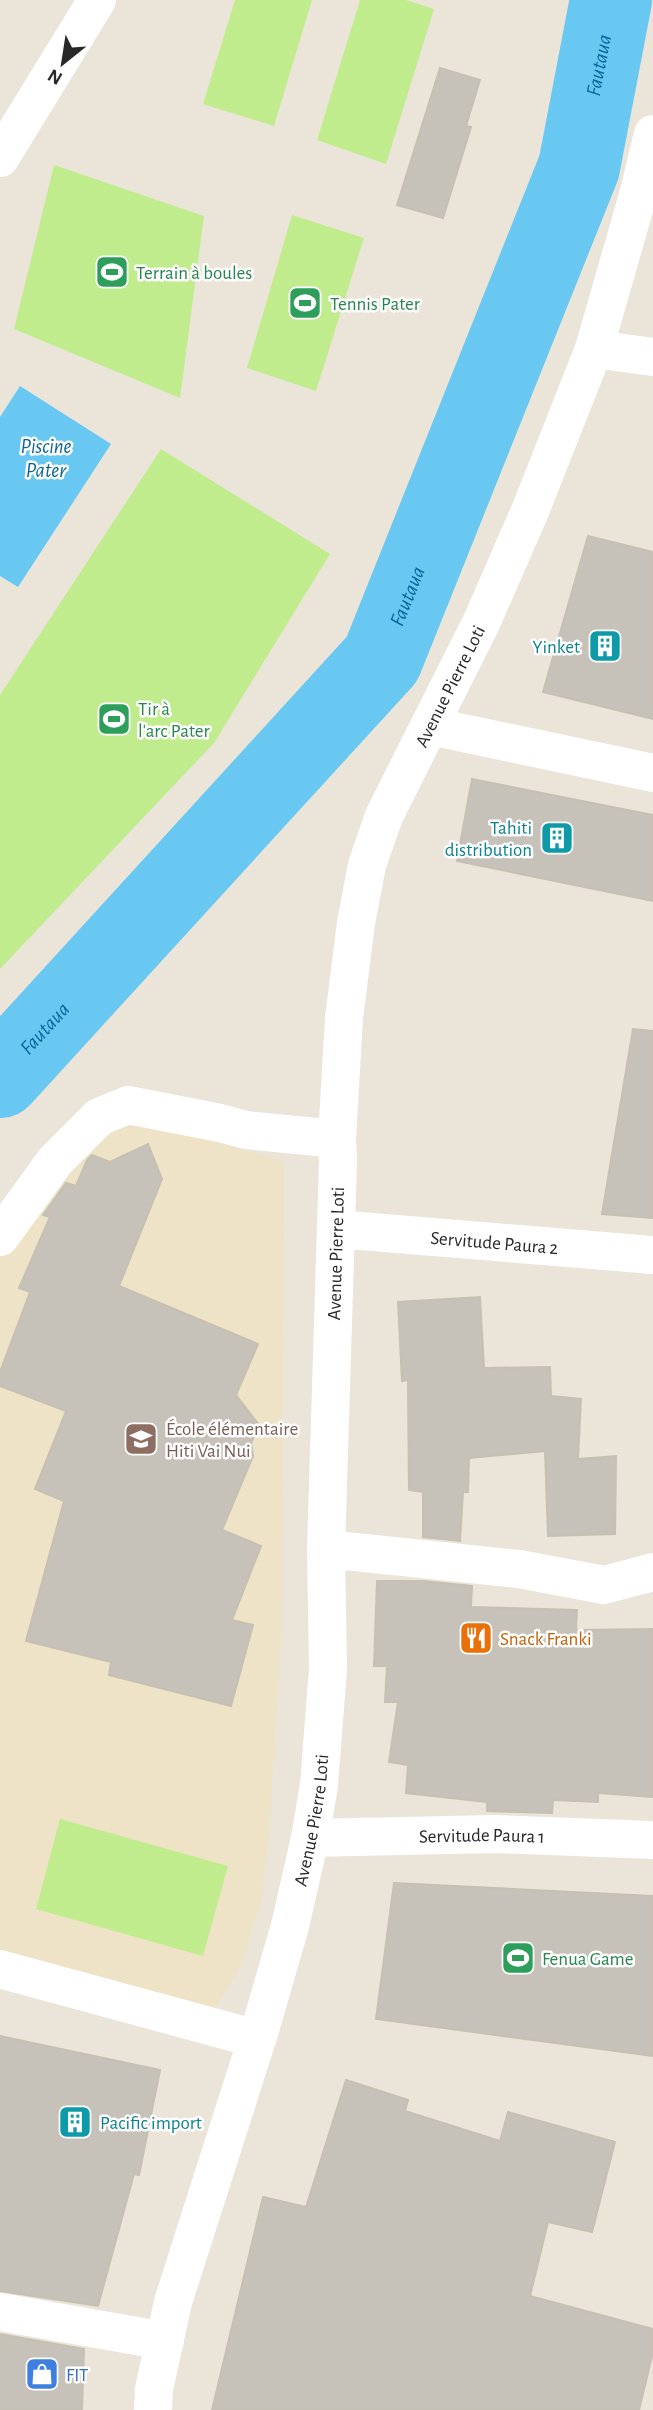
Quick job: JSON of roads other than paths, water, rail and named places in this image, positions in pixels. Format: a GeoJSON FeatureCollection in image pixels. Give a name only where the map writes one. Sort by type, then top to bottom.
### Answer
{"type":"FeatureCollection","features":[{"type":"Feature","properties":{"kind":"main road"},"geometry":{"type":"LineString","coordinates":[[0,158],[97,0]]}},
{"type":"Feature","properties":{"kind":"main road","name":"Avenue Pierre Loti"},"geometry":{"type":"LineString","coordinates":[[153,2410],[154,2389],[177,2290],[290,1926],[319,1785],[328,1669],[326,1549],[337,1139],[344,1018],[356,923],[367,865],[384,817],[482,621],[525,523],[594,349],[653,134]]}},
{"type":"Feature","properties":{"kind":"main road"},"geometry":{"type":"LineString","coordinates":[[594,349],[653,357]]}},
{"type":"Feature","properties":{"kind":"main road"},"geometry":{"type":"LineString","coordinates":[[430,726],[653,773]]}},
{"type":"Feature","properties":{"kind":"main road"},"geometry":{"type":"LineString","coordinates":[[0,1237],[55,1161],[99,1117],[128,1105],[246,1130],[337,1139]]}},
{"type":"Feature","properties":{"kind":"main road","name":"Servitude Paura 2"},"geometry":{"type":"LineString","coordinates":[[336,1229],[653,1255]]}},
{"type":"Feature","properties":{"kind":"main road"},"geometry":{"type":"LineString","coordinates":[[326,1549],[519,1569],[604,1585],[653,1573]]}},
{"type":"Feature","properties":{"kind":"main road","name":"Servitude Paura 1"},"geometry":{"type":"LineString","coordinates":[[310,1838],[495,1834],[653,1840]]}},
{"type":"Feature","properties":{"kind":"main road"},"geometry":{"type":"LineString","coordinates":[[0,1969],[257,2039]]}},
{"type":"Feature","properties":{"kind":"main road"},"geometry":{"type":"LineString","coordinates":[[0,2312],[165,2341]]}},
{"type":"Feature","properties":{"kind":"water","name":"Piscine Pater"},"geometry":{"type":"Polygon","coordinates":[[[20,386],[111,444],[18,587],[0,576],[0,417],[20,386]]]}},
{"type":"Feature","properties":{"kind":"waterway","name":"Fautaua"},"geometry":{"type":"LineString","coordinates":[[0,1077],[382,659],[579,167],[611,0]]}},
{"type":"Feature","properties":{"kind":"place","name":"Terrain à boules"},"geometry":{"type":"Point","coordinates":[112,272]}},
{"type":"Feature","properties":{"kind":"place","name":"Tennis Pater"},"geometry":{"type":"Point","coordinates":[305,303]}},
{"type":"Feature","properties":{"kind":"place","name":"Yinket"},"geometry":{"type":"Point","coordinates":[605,646]}},
{"type":"Feature","properties":{"kind":"place","name":"Tir à l'arc Pater"},"geometry":{"type":"Point","coordinates":[114,719]}},
{"type":"Feature","properties":{"kind":"place","name":"Tahiti distribution"},"geometry":{"type":"Point","coordinates":[557,838]}},
{"type":"Feature","properties":{"kind":"place","name":"École élémentaire Hiti Vai Nui"},"geometry":{"type":"Point","coordinates":[141,1439]}},
{"type":"Feature","properties":{"kind":"place","name":"Snack Franki"},"geometry":{"type":"Point","coordinates":[476,1638]}},
{"type":"Feature","properties":{"kind":"place","name":"Fenua Game"},"geometry":{"type":"Point","coordinates":[518,1958]}},
{"type":"Feature","properties":{"kind":"place","name":"Pacific import"},"geometry":{"type":"Point","coordinates":[75,2122]}},
{"type":"Feature","properties":{"kind":"place","name":"FIT"},"geometry":{"type":"Point","coordinates":[42,2374]}}]}
